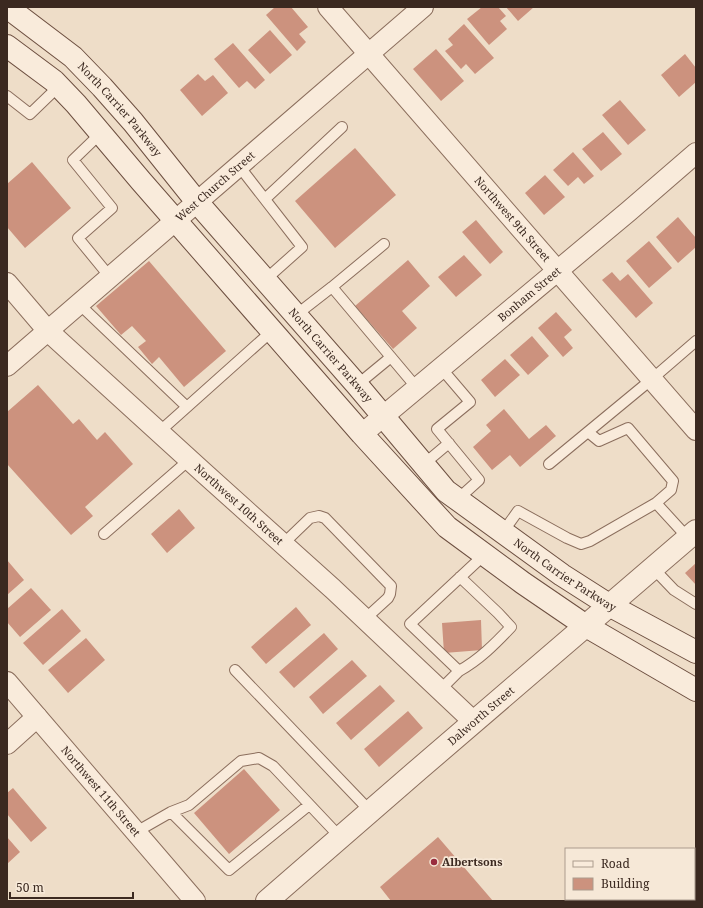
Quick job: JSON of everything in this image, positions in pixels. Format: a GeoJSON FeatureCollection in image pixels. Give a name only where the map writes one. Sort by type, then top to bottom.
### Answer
{"type":"FeatureCollection","features":[{"type":"Feature","properties":{"kind":"main road","name":"North Carrier Parkway"},"geometry":{"type":"LineString","coordinates":[[7,7],[73,57],[102,87],[198,202],[357,385],[446,491],[562,575],[609,605],[696,652]]}},
{"type":"Feature","properties":{"kind":"main road"},"geometry":{"type":"LineString","coordinates":[[7,46],[54,81],[76,104],[362,434],[447,527],[523,583],[586,626],[696,690]]}},
{"type":"Feature","properties":{"kind":"main road","name":"Dalworth Street"},"geometry":{"type":"LineString","coordinates":[[267,901],[692,535]]}},
{"type":"Feature","properties":{"kind":"street","name":"Northwest 9th Street"},"geometry":{"type":"LineString","coordinates":[[328,7],[696,430]]}},
{"type":"Feature","properties":{"kind":"street","name":"West Church Street"},"geometry":{"type":"LineString","coordinates":[[7,366],[424,7]]}},
{"type":"Feature","properties":{"kind":"street","name":"Bonham Street"},"geometry":{"type":"LineString","coordinates":[[362,434],[558,271],[696,153]]}},
{"type":"Feature","properties":{"kind":"street","name":"Northwest 10th Street"},"geometry":{"type":"LineString","coordinates":[[7,283],[48,331],[333,589],[474,722]]}},
{"type":"Feature","properties":{"kind":"street","name":"Northwest 11th Street"},"geometry":{"type":"LineString","coordinates":[[7,682],[195,901]]}},
{"type":"Feature","properties":{"kind":"street"},"geometry":{"type":"LineString","coordinates":[[7,744],[37,717]]}},
{"type":"Feature","properties":{"kind":"lane"},"geometry":{"type":"LineString","coordinates":[[7,96],[30,114],[59,86]]}},
{"type":"Feature","properties":{"kind":"lane"},"geometry":{"type":"LineString","coordinates":[[265,199],[342,127]]}},
{"type":"Feature","properties":{"kind":"lane"},"geometry":{"type":"LineString","coordinates":[[101,133],[73,160],[112,208],[78,238],[110,277]]}},
{"type":"Feature","properties":{"kind":"lane"},"geometry":{"type":"LineString","coordinates":[[239,166],[302,247],[265,280]]}},
{"type":"Feature","properties":{"kind":"lane"},"geometry":{"type":"LineString","coordinates":[[296,315],[384,244]]}},
{"type":"Feature","properties":{"kind":"lane"},"geometry":{"type":"LineString","coordinates":[[332,287],[417,388]]}},
{"type":"Feature","properties":{"kind":"lane"},"geometry":{"type":"LineString","coordinates":[[79,304],[187,407]]}},
{"type":"Feature","properties":{"kind":"lane"},"geometry":{"type":"LineString","coordinates":[[159,432],[272,331]]}},
{"type":"Feature","properties":{"kind":"lane"},"geometry":{"type":"LineString","coordinates":[[549,464],[696,341]]}},
{"type":"Feature","properties":{"kind":"lane"},"geometry":{"type":"LineString","coordinates":[[357,385],[391,357]]}},
{"type":"Feature","properties":{"kind":"lane"},"geometry":{"type":"LineString","coordinates":[[441,368],[470,402],[437,429],[479,480],[458,499]]}},
{"type":"Feature","properties":{"kind":"lane"},"geometry":{"type":"LineString","coordinates":[[503,532],[518,511],[581,544],[590,541],[656,503],[671,490],[673,481],[628,428],[600,441],[588,432]]}},
{"type":"Feature","properties":{"kind":"lane"},"geometry":{"type":"LineString","coordinates":[[424,464],[448,443]]}},
{"type":"Feature","properties":{"kind":"lane"},"geometry":{"type":"LineString","coordinates":[[104,534],[189,460]]}},
{"type":"Feature","properties":{"kind":"lane"},"geometry":{"type":"LineString","coordinates":[[656,503],[692,535]]}},
{"type":"Feature","properties":{"kind":"lane"},"geometry":{"type":"LineString","coordinates":[[283,544],[310,518],[319,516],[325,518],[391,586],[388,598],[365,619]]}},
{"type":"Feature","properties":{"kind":"lane"},"geometry":{"type":"LineString","coordinates":[[459,671],[410,624],[484,555]]}},
{"type":"Feature","properties":{"kind":"lane"},"geometry":{"type":"LineString","coordinates":[[653,568],[674,590],[696,604]]}},
{"type":"Feature","properties":{"kind":"lane"},"geometry":{"type":"LineString","coordinates":[[440,690],[459,671],[471,664],[492,647],[510,627],[498,613],[460,577]]}},
{"type":"Feature","properties":{"kind":"lane"},"geometry":{"type":"LineString","coordinates":[[235,670],[370,811]]}},
{"type":"Feature","properties":{"kind":"lane"},"geometry":{"type":"LineString","coordinates":[[136,832],[171,812],[188,805],[240,761],[259,758],[272,766],[340,837]]}},
{"type":"Feature","properties":{"kind":"lane"},"geometry":{"type":"LineString","coordinates":[[171,812],[229,870],[309,805]]}},
{"type":"Feature","properties":{"kind":"building"},"geometry":{"type":"Polygon","coordinates":[[[275,7],[291,7],[308,27],[299,34],[306,42],[297,51],[266,15],[275,7]]]}},
{"type":"Feature","properties":{"kind":"building"},"geometry":{"type":"Polygon","coordinates":[[[482,7],[498,7],[506,16],[500,21],[507,29],[489,45],[467,19],[482,7]]]}},
{"type":"Feature","properties":{"kind":"building"},"geometry":{"type":"Polygon","coordinates":[[[506,7],[534,7],[518,21],[506,7]]]}},
{"type":"Feature","properties":{"kind":"building"},"geometry":{"type":"Polygon","coordinates":[[[464,24],[494,58],[475,74],[466,64],[461,69],[445,51],[453,45],[448,39],[464,24]]]}},
{"type":"Feature","properties":{"kind":"building"},"geometry":{"type":"Polygon","coordinates":[[[270,30],[292,55],[270,74],[248,50],[270,30]]]}},
{"type":"Feature","properties":{"kind":"building"},"geometry":{"type":"Polygon","coordinates":[[[233,43],[265,80],[255,89],[247,81],[239,88],[214,59],[233,43]]]}},
{"type":"Feature","properties":{"kind":"building"},"geometry":{"type":"Polygon","coordinates":[[[436,49],[464,81],[441,101],[413,69],[436,49]]]}},
{"type":"Feature","properties":{"kind":"building"},"geometry":{"type":"Polygon","coordinates":[[[685,54],[696,68],[696,82],[679,97],[661,75],[685,54]]]}},
{"type":"Feature","properties":{"kind":"building"},"geometry":{"type":"Polygon","coordinates":[[[198,74],[205,81],[213,75],[228,93],[202,116],[180,90],[198,74]]]}},
{"type":"Feature","properties":{"kind":"building"},"geometry":{"type":"Polygon","coordinates":[[[620,100],[646,130],[628,145],[602,115],[620,100]]]}},
{"type":"Feature","properties":{"kind":"building"},"geometry":{"type":"Polygon","coordinates":[[[603,132],[622,154],[601,171],[582,149],[603,132]]]}},
{"type":"Feature","properties":{"kind":"building"},"geometry":{"type":"Polygon","coordinates":[[[355,148],[396,195],[335,248],[295,201],[355,148]]]}},
{"type":"Feature","properties":{"kind":"building"},"geometry":{"type":"Polygon","coordinates":[[[573,152],[594,176],[584,184],[578,177],[568,186],[553,170],[573,152]]]}},
{"type":"Feature","properties":{"kind":"building"},"geometry":{"type":"Polygon","coordinates":[[[32,162],[71,208],[25,248],[7,227],[7,184],[32,162]]]}},
{"type":"Feature","properties":{"kind":"building"},"geometry":{"type":"Polygon","coordinates":[[[545,175],[565,197],[544,215],[525,193],[545,175]]]}},
{"type":"Feature","properties":{"kind":"building"},"geometry":{"type":"Polygon","coordinates":[[[678,217],[696,238],[696,247],[678,263],[656,237],[678,217]]]}},
{"type":"Feature","properties":{"kind":"building"},"geometry":{"type":"Polygon","coordinates":[[[476,220],[503,252],[490,264],[462,232],[476,220]]]}},
{"type":"Feature","properties":{"kind":"building"},"geometry":{"type":"Polygon","coordinates":[[[649,241],[672,268],[649,288],[626,261],[649,241]]]}},
{"type":"Feature","properties":{"kind":"building"},"geometry":{"type":"Polygon","coordinates":[[[464,255],[482,275],[456,297],[438,277],[464,255]]]}},
{"type":"Feature","properties":{"kind":"building"},"geometry":{"type":"Polygon","coordinates":[[[408,260],[430,286],[402,311],[417,328],[393,349],[355,306],[408,260]]]}},
{"type":"Feature","properties":{"kind":"building"},"geometry":{"type":"Polygon","coordinates":[[[149,261],[226,351],[184,387],[159,357],[152,364],[138,347],[146,341],[132,326],[121,335],[96,306],[149,261]]]}},
{"type":"Feature","properties":{"kind":"building"},"geometry":{"type":"Polygon","coordinates":[[[612,272],[620,281],[628,274],[653,303],[636,318],[602,280],[612,272]]]}},
{"type":"Feature","properties":{"kind":"building"},"geometry":{"type":"Polygon","coordinates":[[[556,312],[572,330],[564,337],[573,348],[563,357],[538,328],[556,312]]]}},
{"type":"Feature","properties":{"kind":"building"},"geometry":{"type":"Polygon","coordinates":[[[532,336],[549,356],[528,375],[510,355],[532,336]]]}},
{"type":"Feature","properties":{"kind":"building"},"geometry":{"type":"Polygon","coordinates":[[[505,359],[520,375],[495,397],[481,380],[505,359]]]}},
{"type":"Feature","properties":{"kind":"building"},"geometry":{"type":"Polygon","coordinates":[[[38,385],[73,424],[79,419],[97,440],[105,432],[133,464],[85,507],[93,516],[71,535],[7,464],[7,412],[38,385]]]}},
{"type":"Feature","properties":{"kind":"building"},"geometry":{"type":"Polygon","coordinates":[[[504,409],[529,439],[546,425],[556,436],[520,467],[510,455],[492,470],[473,447],[491,431],[486,425],[504,409]]]}},
{"type":"Feature","properties":{"kind":"building"},"geometry":{"type":"Polygon","coordinates":[[[179,509],[195,528],[167,553],[151,534],[179,509]]]}},
{"type":"Feature","properties":{"kind":"building"},"geometry":{"type":"Polygon","coordinates":[[[7,560],[24,580],[7,595],[7,560]]]}},
{"type":"Feature","properties":{"kind":"building"},"geometry":{"type":"Polygon","coordinates":[[[696,563],[696,585],[685,573],[696,563]]]}},
{"type":"Feature","properties":{"kind":"building"},"geometry":{"type":"Polygon","coordinates":[[[31,588],[51,610],[20,637],[7,622],[7,609],[31,588]]]}},
{"type":"Feature","properties":{"kind":"building"},"geometry":{"type":"Polygon","coordinates":[[[296,607],[311,625],[266,664],[251,647],[296,607]]]}},
{"type":"Feature","properties":{"kind":"building"},"geometry":{"type":"Polygon","coordinates":[[[62,609],[81,631],[43,665],[23,643],[62,609]]]}},
{"type":"Feature","properties":{"kind":"building"},"geometry":{"type":"Polygon","coordinates":[[[481,620],[482,650],[444,653],[442,623],[481,620]]]}},
{"type":"Feature","properties":{"kind":"building"},"geometry":{"type":"Polygon","coordinates":[[[324,633],[338,649],[294,688],[279,672],[324,633]]]}},
{"type":"Feature","properties":{"kind":"building"},"geometry":{"type":"Polygon","coordinates":[[[86,638],[105,660],[68,693],[48,670],[86,638]]]}},
{"type":"Feature","properties":{"kind":"building"},"geometry":{"type":"Polygon","coordinates":[[[352,660],[367,676],[323,714],[309,697],[352,660]]]}},
{"type":"Feature","properties":{"kind":"building"},"geometry":{"type":"Polygon","coordinates":[[[380,685],[395,701],[351,740],[336,723],[380,685]]]}},
{"type":"Feature","properties":{"kind":"building"},"geometry":{"type":"Polygon","coordinates":[[[408,711],[423,728],[379,767],[364,749],[408,711]]]}},
{"type":"Feature","properties":{"kind":"building"},"geometry":{"type":"Polygon","coordinates":[[[244,769],[280,810],[229,854],[194,813],[244,769]]]}},
{"type":"Feature","properties":{"kind":"building"},"geometry":{"type":"Polygon","coordinates":[[[13,788],[47,828],[31,842],[7,814],[7,793],[13,788]]]}},
{"type":"Feature","properties":{"kind":"building"},"geometry":{"type":"Polygon","coordinates":[[[7,837],[20,852],[7,864],[7,837]]]}},
{"type":"Feature","properties":{"kind":"building","name":"Albertsons"},"geometry":{"type":"Polygon","coordinates":[[[438,837],[493,901],[391,901],[380,887],[438,837]]]}},
{"type":"Feature","properties":{"kind":"place","name":"Albertsons"},"geometry":{"type":"Point","coordinates":[434,862]}}]}
